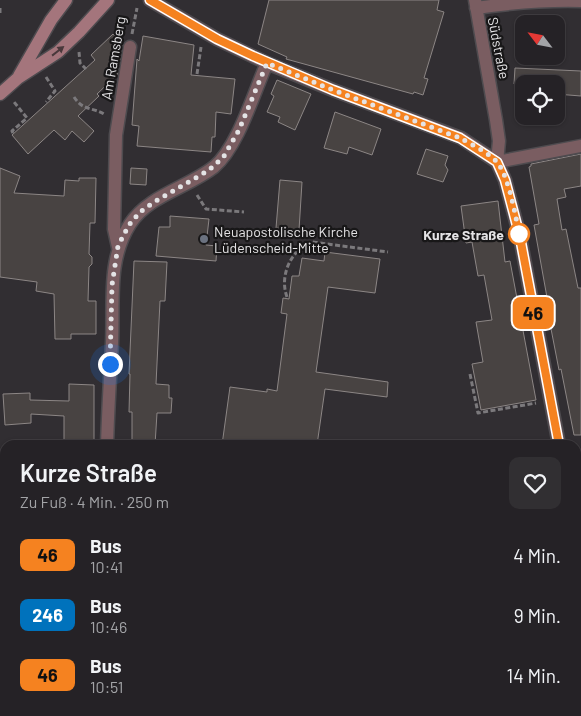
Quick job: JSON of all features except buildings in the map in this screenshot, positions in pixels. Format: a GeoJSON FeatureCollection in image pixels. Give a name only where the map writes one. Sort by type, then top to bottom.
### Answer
{"type":"FeatureCollection","features":[{"type":"Feature","properties":{"kind":"main road"},"geometry":{"type":"LineString","coordinates":[[18,78],[50,20],[66,0]]}},
{"type":"Feature","properties":{"kind":"main road"},"geometry":{"type":"LineString","coordinates":[[2,92],[18,78],[58,52],[108,0]]}},
{"type":"Feature","properties":{"kind":"street"},"geometry":{"type":"LineString","coordinates":[[150,0],[206,33],[267,63],[460,138],[497,162],[505,180],[520,237],[558,440]]}},
{"type":"Feature","properties":{"kind":"street"},"geometry":{"type":"LineString","coordinates":[[475,4],[551,0],[581,1]]}},
{"type":"Feature","properties":{"kind":"street","name":"Südstraße"},"geometry":{"type":"LineString","coordinates":[[475,4],[499,141],[497,162]]}},
{"type":"Feature","properties":{"kind":"street","name":"Am Ramsberg"},"geometry":{"type":"LineString","coordinates":[[118,246],[114,229],[117,123],[130,47]]}},
{"type":"Feature","properties":{"kind":"street","name":"Am Ramsberg"},"geometry":{"type":"LineString","coordinates":[[107,440],[112,341],[112,285],[118,246],[129,225],[140,212],[214,166],[228,150],[239,130],[267,63]]}},
{"type":"Feature","properties":{"kind":"street"},"geometry":{"type":"LineString","coordinates":[[497,162],[581,146]]}},
{"type":"Feature","properties":{"kind":"path","name":"Am Ramsberg"},"geometry":{"type":"LineString","coordinates":[[130,47],[133,23],[138,6]]}},
{"type":"Feature","properties":{"kind":"path"},"geometry":{"type":"LineString","coordinates":[[0,8],[0,13]]}},
{"type":"Feature","properties":{"kind":"path"},"geometry":{"type":"LineString","coordinates":[[198,74],[206,33]]}},
{"type":"Feature","properties":{"kind":"path"},"geometry":{"type":"LineString","coordinates":[[80,63],[86,69]]}},
{"type":"Feature","properties":{"kind":"path"},"geometry":{"type":"LineString","coordinates":[[36,66],[55,88],[54,93],[46,102]]}},
{"type":"Feature","properties":{"kind":"path"},"geometry":{"type":"LineString","coordinates":[[2,92],[27,118],[12,131],[13,133]]}},
{"type":"Feature","properties":{"kind":"path","name":"Am Ramsberg"},"geometry":{"type":"LineString","coordinates":[[74,97],[81,106],[88,110],[97,110],[117,123]]}},
{"type":"Feature","properties":{"kind":"path"},"geometry":{"type":"LineString","coordinates":[[189,182],[206,210],[244,212]]}},
{"type":"Feature","properties":{"kind":"path"},"geometry":{"type":"LineString","coordinates":[[286,297],[283,287],[285,274],[295,253],[302,246],[312,242],[388,252]]}},
{"type":"Feature","properties":{"kind":"path"},"geometry":{"type":"LineString","coordinates":[[470,374],[478,413],[550,400]]}},
{"type":"Feature","properties":{"kind":"bus line","name":"46"},"geometry":{"type":"LineString","coordinates":[[150,0],[217,39],[267,63],[460,138],[497,162],[505,180],[520,237],[558,440]]}},
{"type":"Feature","properties":{"kind":"place","name":"Kurze Straße"},"geometry":{"type":"Point","coordinates":[519,234]}},
{"type":"Feature","properties":{"kind":"place","name":"Neuapostolische Kirche Lüdenscheid-Mitte"},"geometry":{"type":"Point","coordinates":[204,239]}},
{"type":"Feature","properties":{"kind":"route"},"geometry":{"type":"LineString","coordinates":[[110,364],[112,285],[118,246],[129,225],[140,212],[204,173],[224,156],[239,130],[267,63],[460,138],[479,149],[497,162],[505,180],[520,237],[519,234]]}}]}
